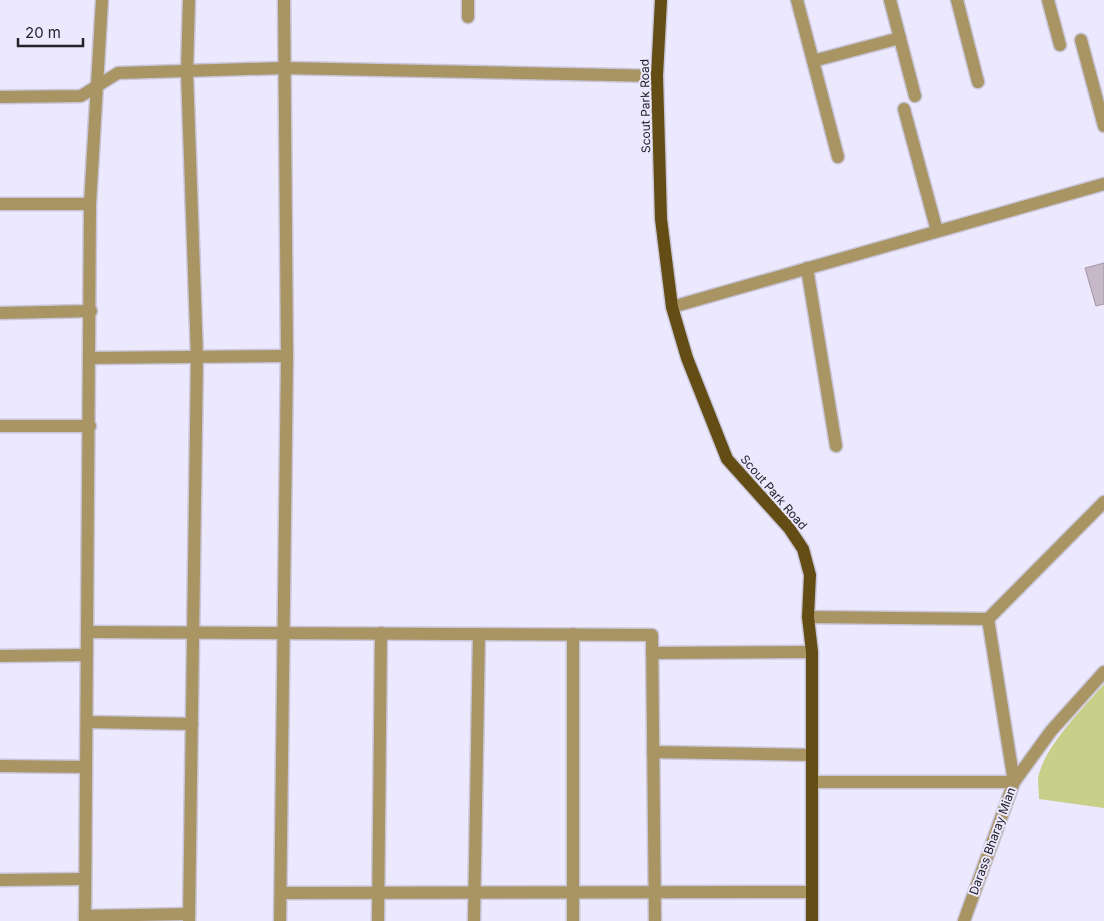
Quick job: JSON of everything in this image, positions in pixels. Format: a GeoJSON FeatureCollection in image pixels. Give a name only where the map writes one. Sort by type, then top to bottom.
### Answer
{"type":"FeatureCollection","features":[{"type":"Feature","properties":{"kind":"main road","name":"Scout Park Road"},"geometry":{"type":"LineString","coordinates":[[661,0],[656,76],[661,219],[672,307],[686,358],[727,459],[789,528],[803,549],[810,575],[808,617],[812,652],[812,921]]}},
{"type":"Feature","properties":{"kind":"street"},"geometry":{"type":"LineString","coordinates":[[102,0],[90,204],[91,312],[85,919],[189,918],[197,357],[187,72],[189,0]]}},
{"type":"Feature","properties":{"kind":"street"},"geometry":{"type":"LineString","coordinates":[[280,921],[287,356],[284,0]]}},
{"type":"Feature","properties":{"kind":"street"},"geometry":{"type":"LineString","coordinates":[[468,0],[468,17]]}},
{"type":"Feature","properties":{"kind":"street"},"geometry":{"type":"LineString","coordinates":[[796,0],[838,157]]}},
{"type":"Feature","properties":{"kind":"street"},"geometry":{"type":"LineString","coordinates":[[890,0],[915,96]]}},
{"type":"Feature","properties":{"kind":"street"},"geometry":{"type":"LineString","coordinates":[[957,0],[978,82]]}},
{"type":"Feature","properties":{"kind":"street"},"geometry":{"type":"LineString","coordinates":[[1048,0],[1060,45]]}},
{"type":"Feature","properties":{"kind":"street"},"geometry":{"type":"LineString","coordinates":[[813,61],[900,38]]}},
{"type":"Feature","properties":{"kind":"street"},"geometry":{"type":"LineString","coordinates":[[1081,40],[1104,126]]}},
{"type":"Feature","properties":{"kind":"street"},"geometry":{"type":"LineString","coordinates":[[0,97],[81,96],[118,73],[284,68],[656,76]]}},
{"type":"Feature","properties":{"kind":"street"},"geometry":{"type":"LineString","coordinates":[[904,108],[937,231]]}},
{"type":"Feature","properties":{"kind":"street"},"geometry":{"type":"LineString","coordinates":[[672,307],[1104,184]]}},
{"type":"Feature","properties":{"kind":"street"},"geometry":{"type":"LineString","coordinates":[[0,204],[90,204]]}},
{"type":"Feature","properties":{"kind":"street"},"geometry":{"type":"LineString","coordinates":[[807,268],[836,446]]}},
{"type":"Feature","properties":{"kind":"street"},"geometry":{"type":"LineString","coordinates":[[0,313],[91,312]]}},
{"type":"Feature","properties":{"kind":"street"},"geometry":{"type":"LineString","coordinates":[[90,358],[287,356]]}},
{"type":"Feature","properties":{"kind":"street"},"geometry":{"type":"LineString","coordinates":[[0,426],[90,426]]}},
{"type":"Feature","properties":{"kind":"street"},"geometry":{"type":"LineString","coordinates":[[808,617],[988,619],[1104,502]]}},
{"type":"Feature","properties":{"kind":"street"},"geometry":{"type":"LineString","coordinates":[[812,782],[1014,782],[988,619]]}},
{"type":"Feature","properties":{"kind":"street"},"geometry":{"type":"LineString","coordinates":[[88,632],[652,635],[655,921]]}},
{"type":"Feature","properties":{"kind":"street"},"geometry":{"type":"LineString","coordinates":[[378,921],[381,633]]}},
{"type":"Feature","properties":{"kind":"street"},"geometry":{"type":"LineString","coordinates":[[474,921],[479,634]]}},
{"type":"Feature","properties":{"kind":"street"},"geometry":{"type":"LineString","coordinates":[[573,634],[573,921]]}},
{"type":"Feature","properties":{"kind":"street"},"geometry":{"type":"LineString","coordinates":[[652,653],[812,652]]}},
{"type":"Feature","properties":{"kind":"street"},"geometry":{"type":"LineString","coordinates":[[0,656],[87,655]]}},
{"type":"Feature","properties":{"kind":"street","name":"Darass Bharay Mian"},"geometry":{"type":"LineString","coordinates":[[964,921],[1014,782],[1051,731],[1104,672]]}},
{"type":"Feature","properties":{"kind":"street"},"geometry":{"type":"LineString","coordinates":[[87,722],[192,724]]}},
{"type":"Feature","properties":{"kind":"street"},"geometry":{"type":"LineString","coordinates":[[653,752],[811,755]]}},
{"type":"Feature","properties":{"kind":"street"},"geometry":{"type":"LineString","coordinates":[[0,766],[86,767]]}},
{"type":"Feature","properties":{"kind":"street"},"geometry":{"type":"LineString","coordinates":[[0,880],[85,879]]}},
{"type":"Feature","properties":{"kind":"street"},"geometry":{"type":"LineString","coordinates":[[280,893],[812,892]]}},
{"type":"Feature","properties":{"kind":"green space"},"geometry":{"type":"Polygon","coordinates":[[[1104,684],[1104,808],[1039,799],[1038,779],[1047,755],[1075,716],[1104,684]]]}},
{"type":"Feature","properties":{"kind":"building"},"geometry":{"type":"Polygon","coordinates":[[[1104,263],[1104,304],[1096,306],[1085,268],[1104,263]]]}}]}
